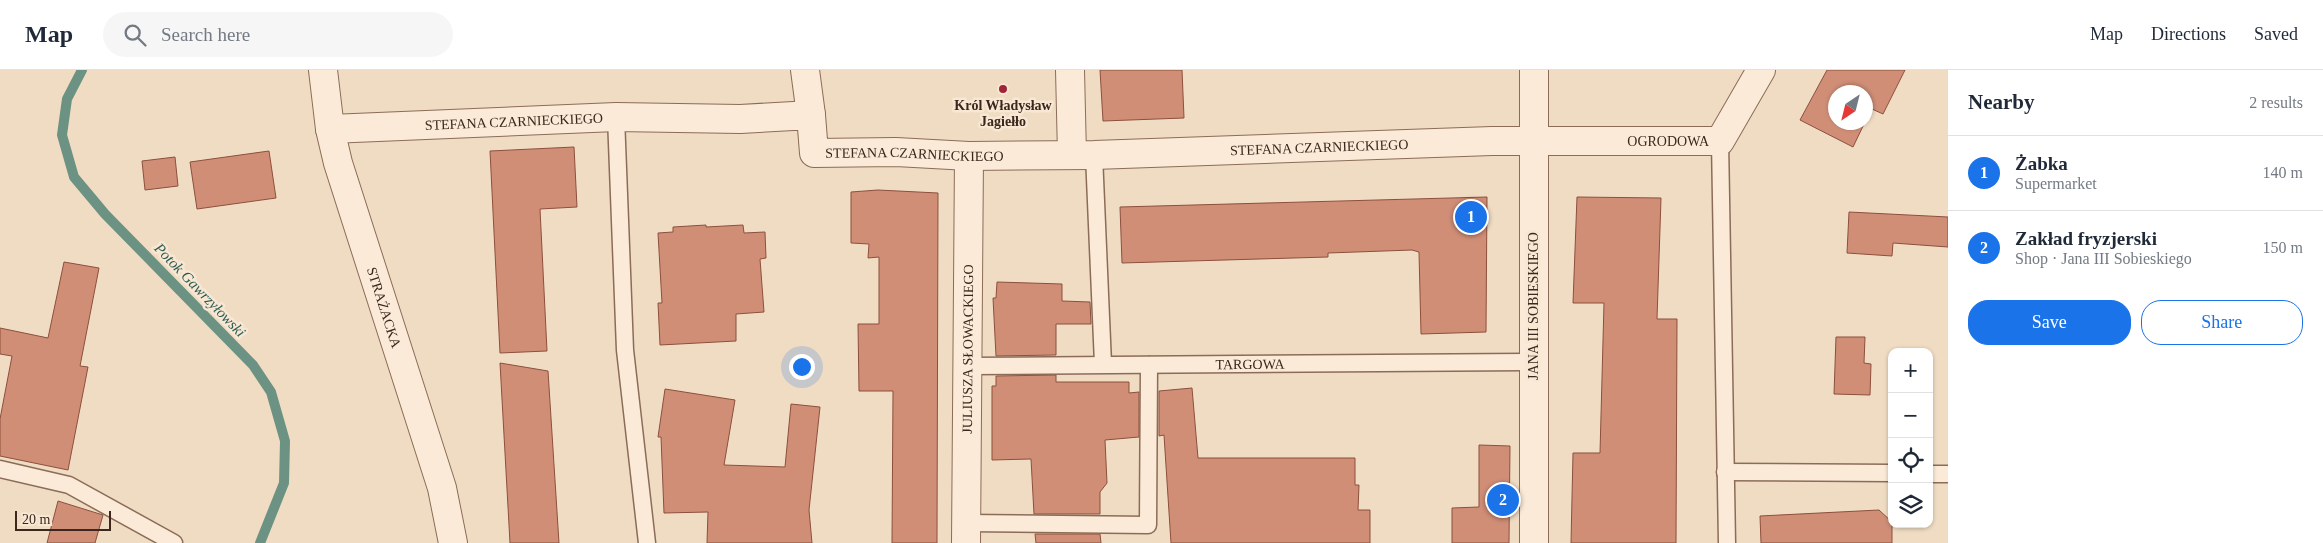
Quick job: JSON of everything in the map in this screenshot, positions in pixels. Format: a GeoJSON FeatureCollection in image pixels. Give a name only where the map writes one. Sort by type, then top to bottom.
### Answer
{"type":"FeatureCollection","features":[{"type":"Feature","properties":{"kind":"street","name":"STRAŻACKA"},"geometry":{"type":"LineString","coordinates":[[323,70],[330,129],[341,172],[442,488],[453,543]]}},
{"type":"Feature","properties":{"kind":"street"},"geometry":{"type":"LineString","coordinates":[[805,70],[811,115]]}},
{"type":"Feature","properties":{"kind":"street"},"geometry":{"type":"LineString","coordinates":[[1070,70],[1083,155]]}},
{"type":"Feature","properties":{"kind":"street","name":"JANA III SOBIESKIEGO"},"geometry":{"type":"LineString","coordinates":[[1534,70],[1534,543]]}},
{"type":"Feature","properties":{"kind":"street","name":"OGRODOWA"},"geometry":{"type":"LineString","coordinates":[[1534,141],[1720,140],[1761,70]]}},
{"type":"Feature","properties":{"kind":"street","name":"STEFANA CZARNIECKIEGO"},"geometry":{"type":"LineString","coordinates":[[330,129],[616,117],[740,119],[811,115],[814,153],[896,152],[969,156],[1083,155],[1534,141]]}},
{"type":"Feature","properties":{"kind":"street","name":"JULIUSZA SŁOWACKIEGO"},"geometry":{"type":"LineString","coordinates":[[966,533],[969,156]]}},
{"type":"Feature","properties":{"kind":"lane"},"geometry":{"type":"LineString","coordinates":[[616,117],[625,350],[647,543]]}},
{"type":"Feature","properties":{"kind":"lane"},"geometry":{"type":"LineString","coordinates":[[1720,140],[1727,543]]}},
{"type":"Feature","properties":{"kind":"lane"},"geometry":{"type":"LineString","coordinates":[[1083,155],[1103,364]]}},
{"type":"Feature","properties":{"kind":"lane","name":"TARGOWA"},"geometry":{"type":"LineString","coordinates":[[966,366],[1534,362]]}},
{"type":"Feature","properties":{"kind":"lane"},"geometry":{"type":"LineString","coordinates":[[966,533],[1148,525],[1150,365]]}},
{"type":"Feature","properties":{"kind":"lane"},"geometry":{"type":"LineString","coordinates":[[0,469],[69,484],[174,543]]}},
{"type":"Feature","properties":{"kind":"lane"},"geometry":{"type":"LineString","coordinates":[[1725,472],[1888,473]]}},
{"type":"Feature","properties":{"kind":"lane"},"geometry":{"type":"LineString","coordinates":[[1933,474],[1948,474]]}},
{"type":"Feature","properties":{"kind":"building"},"geometry":{"type":"Polygon","coordinates":[[[1100,70],[1182,70],[1184,118],[1103,121],[1100,70]]]}},
{"type":"Feature","properties":{"kind":"building"},"geometry":{"type":"Polygon","coordinates":[[[1827,70],[1905,70],[1883,114],[1873,109],[1873,85],[1828,85],[1828,130],[1861,130],[1853,147],[1800,120],[1827,70]]]}},
{"type":"Feature","properties":{"kind":"building"},"geometry":{"type":"Polygon","coordinates":[[[574,147],[577,207],[540,209],[547,351],[500,353],[490,151],[574,147]]]}},
{"type":"Feature","properties":{"kind":"building"},"geometry":{"type":"Polygon","coordinates":[[[269,151],[276,198],[197,209],[190,162],[269,151]]]}},
{"type":"Feature","properties":{"kind":"building"},"geometry":{"type":"Polygon","coordinates":[[[175,157],[178,186],[145,190],[142,161],[175,157]]]}},
{"type":"Feature","properties":{"kind":"building"},"geometry":{"type":"Polygon","coordinates":[[[878,190],[938,193],[937,543],[892,543],[893,391],[859,391],[858,324],[879,324],[879,257],[868,258],[869,244],[851,243],[851,192],[878,190]]]}},
{"type":"Feature","properties":{"kind":"building"},"geometry":{"type":"Polygon","coordinates":[[[1487,197],[1486,332],[1421,334],[1419,252],[1412,250],[1328,253],[1328,257],[1122,263],[1120,207],[1487,197]]]}},
{"type":"Feature","properties":{"kind":"building"},"geometry":{"type":"Polygon","coordinates":[[[1577,197],[1661,198],[1657,319],[1677,319],[1676,543],[1571,543],[1573,453],[1600,453],[1604,303],[1573,303],[1577,197]]]}},
{"type":"Feature","properties":{"kind":"building"},"geometry":{"type":"Polygon","coordinates":[[[1849,212],[1948,217],[1948,247],[1893,243],[1892,256],[1847,253],[1849,212]]]}},
{"type":"Feature","properties":{"kind":"building"},"geometry":{"type":"Polygon","coordinates":[[[706,225],[706,227],[743,225],[744,233],[765,232],[766,258],[760,259],[764,312],[736,314],[736,341],[660,345],[658,303],[662,303],[658,233],[673,232],[673,227],[706,225]]]}},
{"type":"Feature","properties":{"kind":"building"},"geometry":{"type":"Polygon","coordinates":[[[64,262],[99,268],[80,366],[88,367],[68,470],[0,456],[0,419],[12,356],[0,354],[0,328],[48,338],[64,262]]]}},
{"type":"Feature","properties":{"kind":"building"},"geometry":{"type":"Polygon","coordinates":[[[997,282],[1062,284],[1062,301],[1090,302],[1091,324],[1056,324],[1056,355],[996,356],[993,298],[996,298],[997,282]]]}},
{"type":"Feature","properties":{"kind":"building"},"geometry":{"type":"Polygon","coordinates":[[[1836,337],[1865,337],[1864,363],[1871,364],[1870,395],[1834,394],[1836,337]]]}},
{"type":"Feature","properties":{"kind":"building"},"geometry":{"type":"Polygon","coordinates":[[[500,363],[548,371],[559,543],[510,543],[500,363]]]}},
{"type":"Feature","properties":{"kind":"building"},"geometry":{"type":"Polygon","coordinates":[[[1056,375],[1056,382],[1129,382],[1129,393],[1139,392],[1139,437],[1105,440],[1107,483],[1100,492],[1100,514],[1034,514],[1031,459],[992,460],[992,386],[996,386],[996,376],[1056,375]]]}},
{"type":"Feature","properties":{"kind":"building"},"geometry":{"type":"Polygon","coordinates":[[[1192,388],[1198,458],[1355,458],[1355,485],[1359,485],[1358,510],[1370,510],[1370,543],[1171,543],[1164,435],[1159,436],[1159,391],[1192,388]]]}},
{"type":"Feature","properties":{"kind":"building"},"geometry":{"type":"Polygon","coordinates":[[[665,389],[735,400],[724,465],[785,467],[791,404],[820,407],[809,510],[812,543],[707,543],[708,512],[664,513],[661,437],[658,437],[665,389]]]}},
{"type":"Feature","properties":{"kind":"building"},"geometry":{"type":"Polygon","coordinates":[[[1479,445],[1510,446],[1509,543],[1452,543],[1452,508],[1479,507],[1479,445]]]}},
{"type":"Feature","properties":{"kind":"building"},"geometry":{"type":"Polygon","coordinates":[[[58,501],[103,515],[95,543],[47,543],[58,501]]]}},
{"type":"Feature","properties":{"kind":"building"},"geometry":{"type":"Polygon","coordinates":[[[1879,510],[1888,518],[1888,528],[1892,528],[1892,543],[1761,543],[1760,516],[1879,510]]]}},
{"type":"Feature","properties":{"kind":"building"},"geometry":{"type":"Polygon","coordinates":[[[1035,534],[1100,534],[1101,543],[1036,543],[1035,534]]]}},
{"type":"Feature","properties":{"kind":"waterway","name":"Potok Gawrzyłowski"},"geometry":{"type":"LineString","coordinates":[[82,70],[67,99],[62,135],[74,177],[105,214],[253,365],[271,392],[285,441],[284,483],[260,543]]}},
{"type":"Feature","properties":{"kind":"place","name":"Król Władysław Jagiełło"},"geometry":{"type":"Point","coordinates":[1003,89]}},
{"type":"Feature","properties":{"kind":"place","name":"Żabka"},"geometry":{"type":"Point","coordinates":[1471,217]}},
{"type":"Feature","properties":{"kind":"place","name":"Zakład fryzjerski"},"geometry":{"type":"Point","coordinates":[1503,500]}}]}
